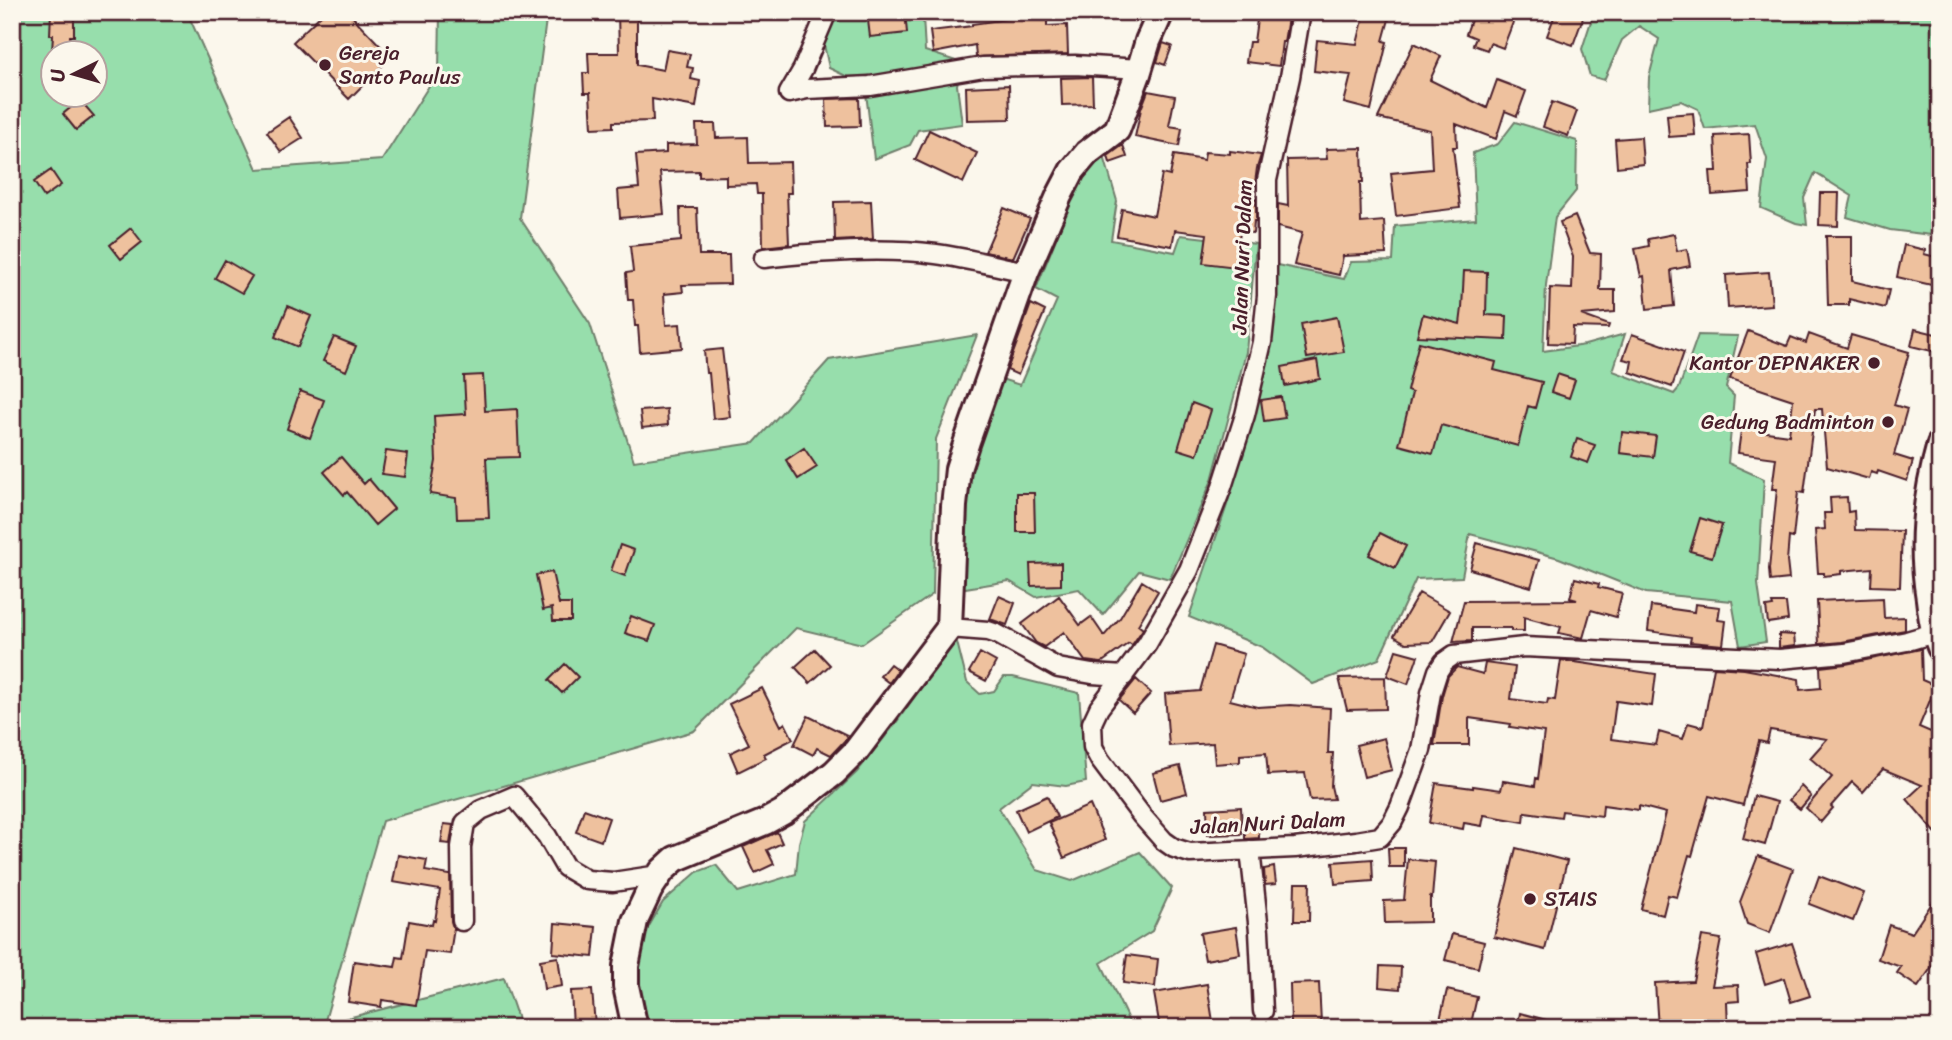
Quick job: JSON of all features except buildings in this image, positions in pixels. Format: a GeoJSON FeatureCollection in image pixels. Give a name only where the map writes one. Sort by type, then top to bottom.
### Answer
{"type":"FeatureCollection","features":[{"type":"Feature","properties":{"kind":"main road"},"geometry":{"type":"LineString","coordinates":[[635,1028],[626,986],[626,966],[635,921],[659,875],[675,859],[783,812],[834,773],[856,751],[949,628],[958,469],[1026,272],[1059,196],[1072,171],[1087,153],[1117,130],[1161,12]]}},
{"type":"Feature","properties":{"kind":"main road"},"geometry":{"type":"LineString","coordinates":[[1937,640],[1923,559],[1931,476],[1940,444]]}},
{"type":"Feature","properties":{"kind":"street"},"geometry":{"type":"LineString","coordinates":[[827,12],[803,69],[789,93],[807,89],[870,86],[983,67],[1075,65],[1140,69]]}},
{"type":"Feature","properties":{"kind":"street","name":"Jalan Nuri Dalam"},"geometry":{"type":"LineString","coordinates":[[1300,12],[1290,77],[1267,180],[1266,308],[1262,342],[1245,415],[1223,487],[1189,570],[1147,644],[1099,708],[1092,723],[1093,747],[1100,760],[1156,833],[1175,848],[1190,853],[1295,848],[1380,837],[1392,823],[1400,807],[1421,750],[1431,693],[1438,671],[1444,662],[1454,655],[1524,647],[1780,659],[1844,653],[1907,641],[1937,640]]}},
{"type":"Feature","properties":{"kind":"street"},"geometry":{"type":"LineString","coordinates":[[764,258],[818,252],[881,251],[936,254],[1026,272]]}},
{"type":"Feature","properties":{"kind":"street"},"geometry":{"type":"LineString","coordinates":[[949,628],[997,634],[1058,668],[1124,676]]}},
{"type":"Feature","properties":{"kind":"street"},"geometry":{"type":"LineString","coordinates":[[462,921],[461,848],[465,823],[481,810],[514,796],[547,836],[565,867],[587,880],[613,882],[659,875]]}},
{"type":"Feature","properties":{"kind":"street"},"geometry":{"type":"LineString","coordinates":[[1250,850],[1259,931],[1263,1011]]}},
{"type":"Feature","properties":{"kind":"green space"},"geometry":{"type":"Polygon","coordinates":[[[12,12],[187,12],[257,169],[382,160],[439,70],[440,12],[547,12],[520,218],[590,324],[634,461],[754,443],[829,360],[977,335],[936,439],[933,594],[862,644],[796,628],[694,731],[382,821],[324,1024],[504,978],[521,1028],[12,1028],[12,12]]]}},
{"type":"Feature","properties":{"kind":"green space"},"geometry":{"type":"Polygon","coordinates":[[[817,12],[927,12],[923,16],[925,51],[962,63],[957,85],[962,124],[918,130],[910,145],[874,159],[865,85],[829,68],[817,12]]]}},
{"type":"Feature","properties":{"kind":"green space"},"geometry":{"type":"Polygon","coordinates":[[[1594,12],[1940,12],[1940,236],[1890,230],[1847,217],[1852,196],[1815,173],[1804,198],[1807,225],[1761,208],[1767,159],[1755,124],[1705,129],[1698,109],[1681,101],[1648,108],[1649,77],[1659,39],[1639,26],[1622,40],[1604,80],[1590,76],[1582,49],[1594,12]]]}},
{"type":"Feature","properties":{"kind":"green space"},"geometry":{"type":"Polygon","coordinates":[[[1515,122],[1577,141],[1576,191],[1555,217],[1546,285],[1543,351],[1585,345],[1625,334],[1613,371],[1674,394],[1679,388],[1698,335],[1738,336],[1726,388],[1734,396],[1728,463],[1764,479],[1758,584],[1766,642],[1740,646],[1732,601],[1646,593],[1559,558],[1470,534],[1462,577],[1416,579],[1379,659],[1313,684],[1262,647],[1189,617],[1227,505],[1252,415],[1270,341],[1277,265],[1344,279],[1351,262],[1393,261],[1395,226],[1476,219],[1473,153],[1498,144],[1515,122]]]}},
{"type":"Feature","properties":{"kind":"green space"},"geometry":{"type":"Polygon","coordinates":[[[1104,156],[1117,201],[1111,240],[1175,252],[1181,235],[1256,244],[1246,352],[1212,480],[1170,579],[1139,571],[1103,615],[1079,589],[1036,597],[1009,581],[959,589],[967,473],[998,378],[1020,385],[1057,300],[1036,289],[1079,180],[1104,156]]]}},
{"type":"Feature","properties":{"kind":"green space"},"geometry":{"type":"Polygon","coordinates":[[[956,638],[967,682],[980,694],[994,691],[1004,677],[1079,693],[1086,782],[1066,786],[1033,782],[999,808],[1037,870],[1072,881],[1140,852],[1172,888],[1152,931],[1101,963],[1132,1028],[649,1028],[638,977],[641,940],[663,902],[697,872],[716,865],[738,892],[796,874],[799,843],[805,821],[857,772],[896,723],[956,638]]]}},
{"type":"Feature","properties":{"kind":"place","name":"Gereja Santo Paulus"},"geometry":{"type":"Point","coordinates":[325,65]}},
{"type":"Feature","properties":{"kind":"place","name":"Kantor DEPNAKER"},"geometry":{"type":"Point","coordinates":[1874,363]}},
{"type":"Feature","properties":{"kind":"place","name":"Gedung Badminton"},"geometry":{"type":"Point","coordinates":[1888,422]}},
{"type":"Feature","properties":{"kind":"place","name":"STAIS"},"geometry":{"type":"Point","coordinates":[1530,899]}}]}
